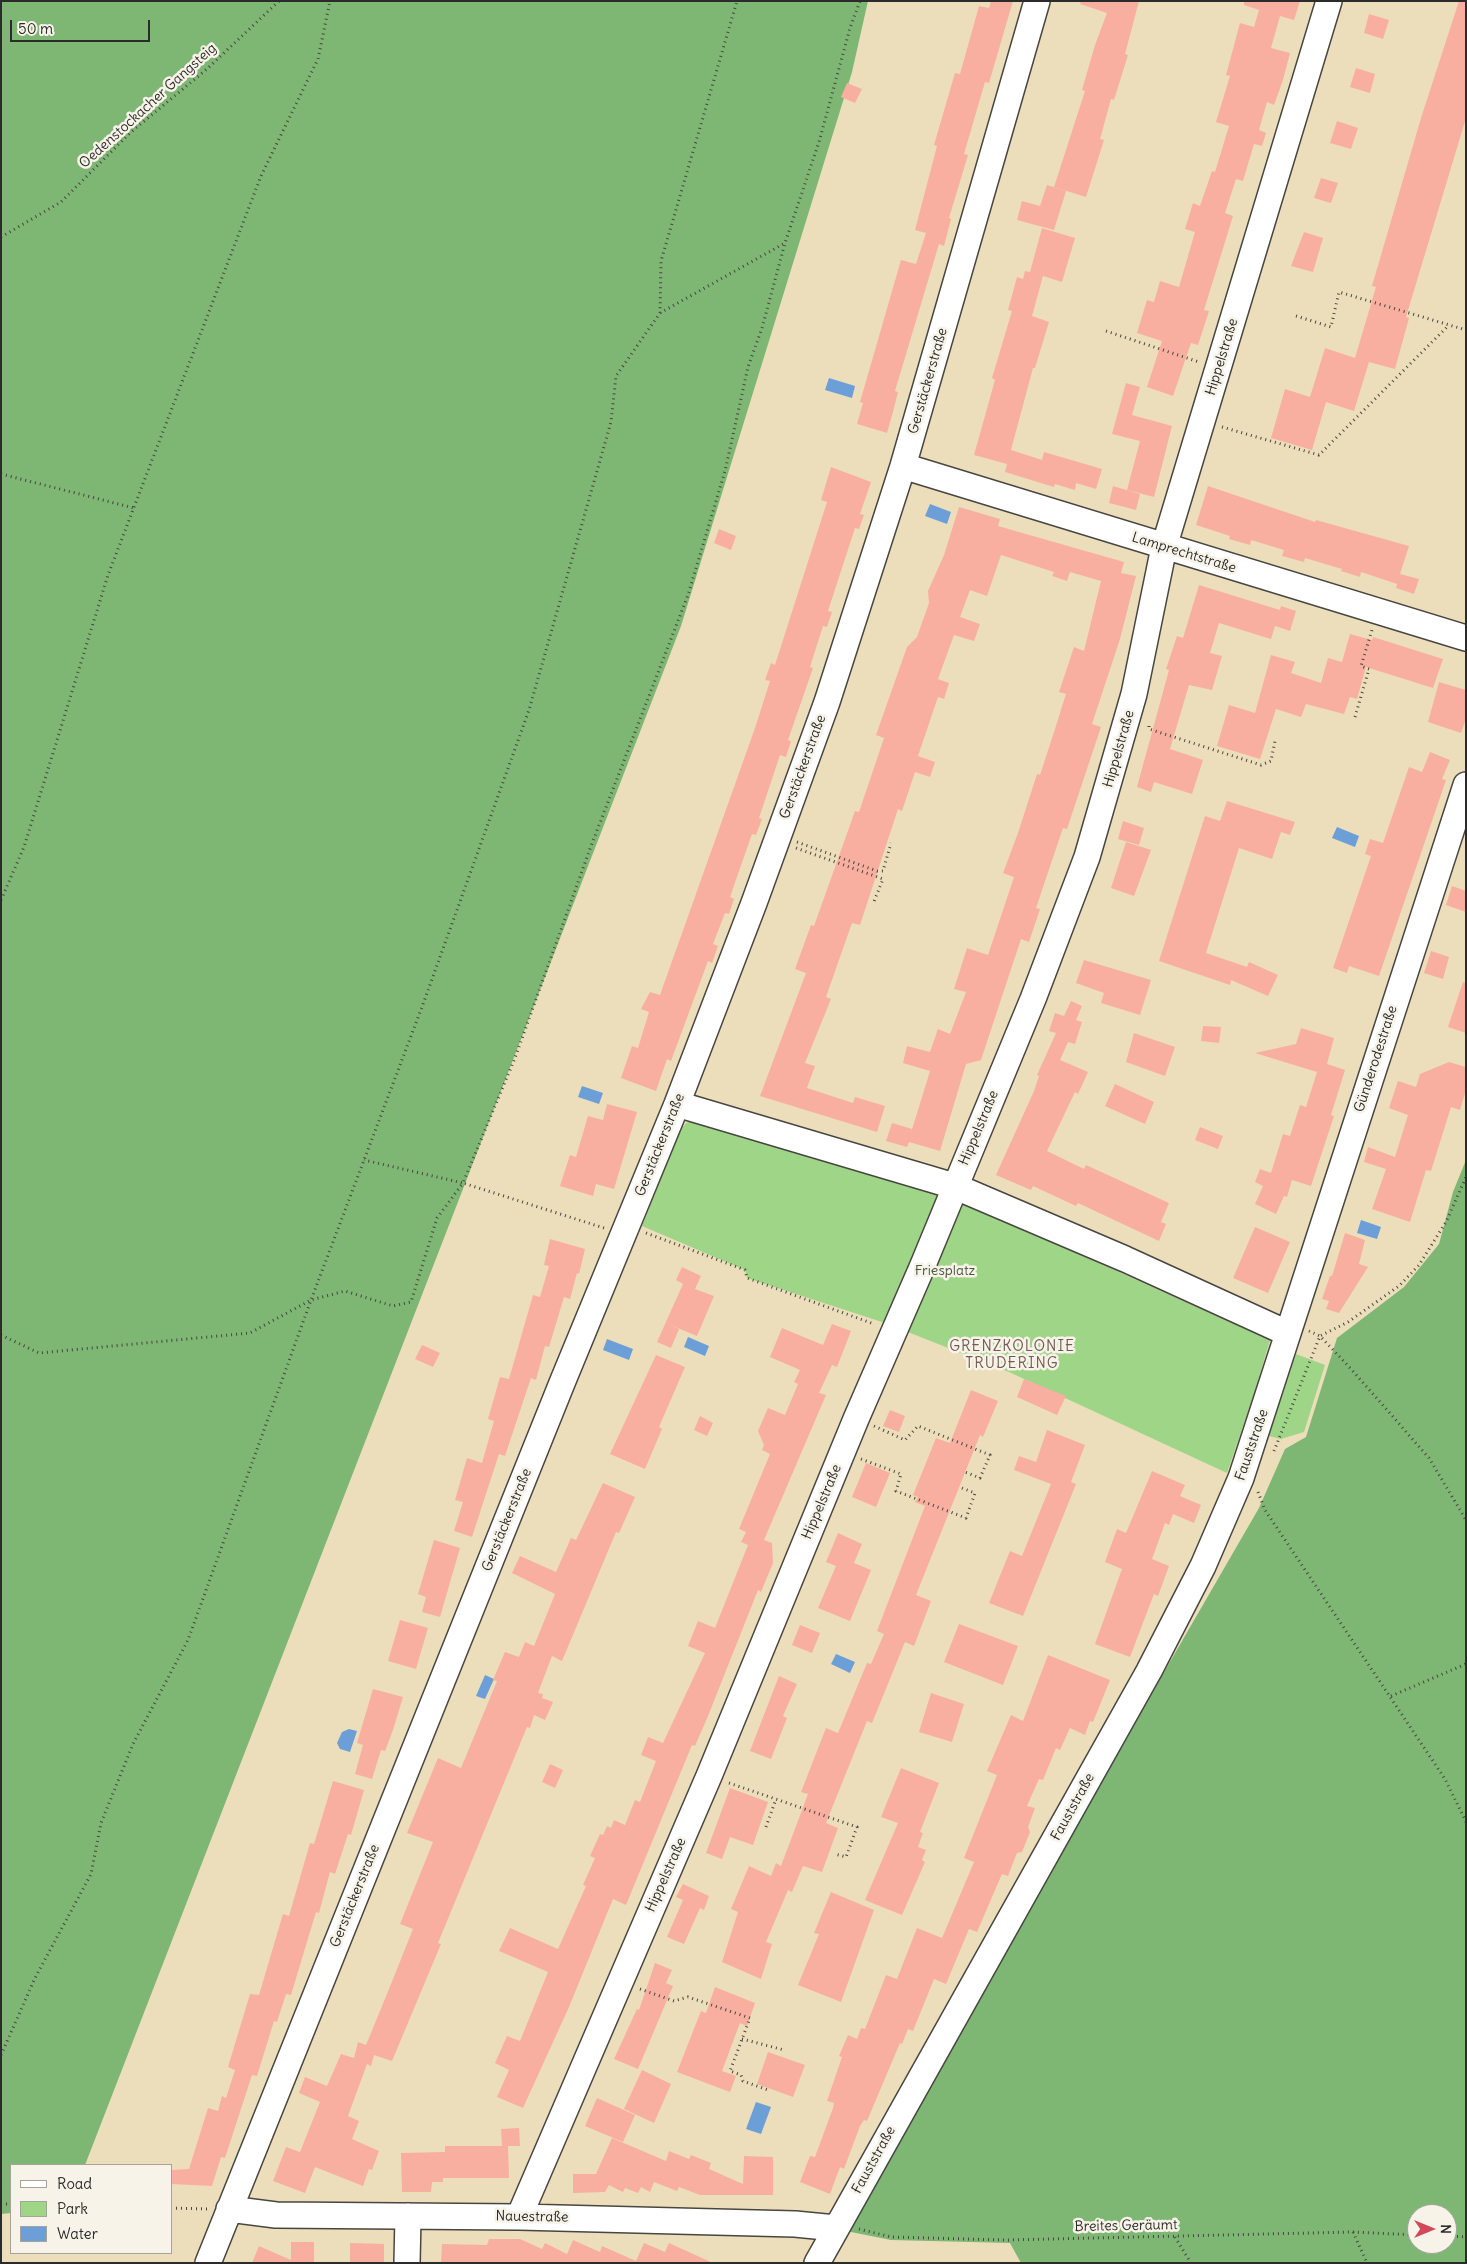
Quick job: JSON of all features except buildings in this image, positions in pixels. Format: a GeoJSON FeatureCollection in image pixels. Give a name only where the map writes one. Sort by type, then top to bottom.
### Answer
{"type":"FeatureCollection","features":[{"type":"Feature","properties":{"kind":"street","name":"Gerstäckerstraße"},"geometry":{"type":"LineString","coordinates":[[208,2263],[677,1104],[777,838],[826,702],[903,466],[1037,1]]}},
{"type":"Feature","properties":{"kind":"street","name":"Hippelstraße"},"geometry":{"type":"LineString","coordinates":[[519,2217],[619,1981],[709,1776],[856,1419],[1033,999],[1087,857],[1134,694],[1164,547],[1328,1]]}},
{"type":"Feature","properties":{"kind":"street","name":"Lamprechtstraße"},"geometry":{"type":"LineString","coordinates":[[903,466],[1466,638]]}},
{"type":"Feature","properties":{"kind":"street","name":"Günderodestraße"},"geometry":{"type":"LineString","coordinates":[[1287,1333],[1466,785]]}},
{"type":"Feature","properties":{"kind":"street"},"geometry":{"type":"LineString","coordinates":[[677,1104],[954,1186],[1124,1259],[1287,1333]]}},
{"type":"Feature","properties":{"kind":"street","name":"Fauststraße"},"geometry":{"type":"LineString","coordinates":[[817,2263],[1150,1671],[1203,1566],[1241,1478],[1287,1333]]}},
{"type":"Feature","properties":{"kind":"street","name":"Nauestraße"},"geometry":{"type":"LineString","coordinates":[[229,2209],[276,2215],[519,2217],[795,2224],[836,2228]]}},
{"type":"Feature","properties":{"kind":"street"},"geometry":{"type":"LineString","coordinates":[[407,2263],[408,2216]]}},
{"type":"Feature","properties":{"kind":"path","name":"Oedenstockacher Gangsteig"},"geometry":{"type":"LineString","coordinates":[[1,237],[61,202],[130,133],[207,69],[279,1]]}},
{"type":"Feature","properties":{"kind":"path"},"geometry":{"type":"LineString","coordinates":[[1,900],[24,846],[108,575],[260,176],[318,59],[330,1]]}},
{"type":"Feature","properties":{"kind":"path"},"geometry":{"type":"LineString","coordinates":[[660,313],[661,261],[737,1]]}},
{"type":"Feature","properties":{"kind":"path"},"geometry":{"type":"LineString","coordinates":[[1,1335],[39,1353],[250,1334],[311,1300],[345,1291],[394,1306],[411,1302],[438,1218],[463,1183],[516,1058],[588,855],[688,595],[725,471],[748,367],[762,328],[785,242],[819,142],[850,28],[860,1]]}},
{"type":"Feature","properties":{"kind":"path"},"geometry":{"type":"LineString","coordinates":[[1,2055],[35,1978],[91,1874],[101,1823],[126,1762],[188,1640],[311,1300],[422,1007],[529,710],[611,422],[616,376],[660,313],[785,242]]}},
{"type":"Feature","properties":{"kind":"path"},"geometry":{"type":"LineString","coordinates":[[1296,316],[1331,327],[1339,292],[1466,330]]}},
{"type":"Feature","properties":{"kind":"path"},"geometry":{"type":"LineString","coordinates":[[1202,422],[1319,456],[1448,326]]}},
{"type":"Feature","properties":{"kind":"path"},"geometry":{"type":"LineString","coordinates":[[1106,331],[1219,368]]}},
{"type":"Feature","properties":{"kind":"path"},"geometry":{"type":"LineString","coordinates":[[1,474],[134,508]]}},
{"type":"Feature","properties":{"kind":"path"},"geometry":{"type":"LineString","coordinates":[[1355,717],[1369,669],[1361,666],[1377,611]]}},
{"type":"Feature","properties":{"kind":"path"},"geometry":{"type":"LineString","coordinates":[[1151,719],[1148,729],[1260,765],[1270,761],[1275,741]]}},
{"type":"Feature","properties":{"kind":"path"},"geometry":{"type":"LineString","coordinates":[[777,838],[877,871],[883,870],[892,843]]}},
{"type":"Feature","properties":{"kind":"path"},"geometry":{"type":"LineString","coordinates":[[777,838],[883,879],[873,904]]}},
{"type":"Feature","properties":{"kind":"path"},"geometry":{"type":"LineString","coordinates":[[364,1160],[463,1183],[626,1230],[745,1270],[747,1278],[893,1331]]}},
{"type":"Feature","properties":{"kind":"path"},"geometry":{"type":"LineString","coordinates":[[1272,1455],[1320,1336],[1348,1322],[1399,1286],[1419,1265],[1446,1222],[1466,1177]]}},
{"type":"Feature","properties":{"kind":"path"},"geometry":{"type":"LineString","coordinates":[[1287,1333],[1299,1326],[1320,1336],[1429,1458],[1466,1520]]}},
{"type":"Feature","properties":{"kind":"path"},"geometry":{"type":"LineString","coordinates":[[856,1419],[906,1440],[918,1426],[990,1455],[980,1478],[965,1472]]}},
{"type":"Feature","properties":{"kind":"path"},"geometry":{"type":"LineString","coordinates":[[842,1453],[901,1474],[896,1492],[966,1518],[975,1493],[960,1487]]}},
{"type":"Feature","properties":{"kind":"path"},"geometry":{"type":"LineString","coordinates":[[1256,1486],[1265,1510],[1445,1779],[1466,1822]]}},
{"type":"Feature","properties":{"kind":"path"},"geometry":{"type":"LineString","coordinates":[[1391,1696],[1466,1664]]}},
{"type":"Feature","properties":{"kind":"path"},"geometry":{"type":"LineString","coordinates":[[709,1776],[857,1827],[846,1857],[835,1854]]}},
{"type":"Feature","properties":{"kind":"path"},"geometry":{"type":"LineString","coordinates":[[766,1827],[776,1799]]}},
{"type":"Feature","properties":{"kind":"path"},"geometry":{"type":"LineString","coordinates":[[619,1981],[674,2001],[688,1997],[750,2018],[730,2071],[741,2075],[743,2082],[768,2090]]}},
{"type":"Feature","properties":{"kind":"path"},"geometry":{"type":"LineString","coordinates":[[742,2039],[784,2050]]}},
{"type":"Feature","properties":{"kind":"path"},"geometry":{"type":"LineString","coordinates":[[172,2208],[229,2209]]}},
{"type":"Feature","properties":{"kind":"path","name":"Breites Geräumt"},"geometry":{"type":"LineString","coordinates":[[836,2228],[853,2228],[891,2236],[1006,2240],[1353,2232],[1407,2235]]}},
{"type":"Feature","properties":{"kind":"path"},"geometry":{"type":"LineString","coordinates":[[1353,2232],[1366,2263]]}},
{"type":"Feature","properties":{"kind":"path"},"geometry":{"type":"LineString","coordinates":[[1175,2237],[1191,2263]]}},
{"type":"Feature","properties":{"kind":"green space"},"geometry":{"type":"Polygon","coordinates":[[[1,1],[868,1],[852,72],[681,626],[85,2164],[10,2164],[10,2213],[1,2214],[1,1]]]}},
{"type":"Feature","properties":{"kind":"green space","name":"Friesplatz"},"geometry":{"type":"Polygon","coordinates":[[[695,1120],[970,1205],[1270,1340],[1227,1473],[1009,1372],[885,1323],[747,1278],[745,1270],[642,1226],[680,1130],[686,1123],[695,1120]]]}},
{"type":"Feature","properties":{"kind":"green space"},"geometry":{"type":"Polygon","coordinates":[[[1466,1160],[1466,2263],[1021,2263],[1010,2243],[891,2240],[841,2230],[1259,1508],[1285,1449],[1306,1437],[1337,1338],[1404,1287],[1439,1244],[1453,1192],[1466,1160]]]}},
{"type":"Feature","properties":{"kind":"green space"},"geometry":{"type":"Polygon","coordinates":[[[1296,1354],[1325,1365],[1304,1432],[1281,1439],[1269,1436],[1296,1354]]]}},
{"type":"Feature","properties":{"kind":"water"},"geometry":{"type":"Polygon","coordinates":[[[829,378],[855,386],[852,398],[825,390],[829,378]]]}},
{"type":"Feature","properties":{"kind":"water"},"geometry":{"type":"Polygon","coordinates":[[[930,504],[951,512],[947,524],[925,516],[930,504]]]}},
{"type":"Feature","properties":{"kind":"water"},"geometry":{"type":"Polygon","coordinates":[[[1337,827],[1359,836],[1355,847],[1332,838],[1337,827]]]}},
{"type":"Feature","properties":{"kind":"water"},"geometry":{"type":"Polygon","coordinates":[[[582,1086],[603,1093],[599,1104],[578,1097],[582,1086]]]}},
{"type":"Feature","properties":{"kind":"water"},"geometry":{"type":"Polygon","coordinates":[[[1361,1220],[1381,1227],[1377,1239],[1357,1233],[1361,1220]]]}},
{"type":"Feature","properties":{"kind":"water"},"geometry":{"type":"Polygon","coordinates":[[[688,1337],[709,1346],[705,1356],[684,1347],[688,1337]]]}},
{"type":"Feature","properties":{"kind":"water"},"geometry":{"type":"Polygon","coordinates":[[[607,1339],[633,1349],[629,1360],[603,1350],[607,1339]]]}},
{"type":"Feature","properties":{"kind":"water"},"geometry":{"type":"Polygon","coordinates":[[[836,1654],[855,1662],[850,1673],[831,1664],[836,1654]]]}},
{"type":"Feature","properties":{"kind":"water"},"geometry":{"type":"Polygon","coordinates":[[[485,1675],[494,1679],[485,1699],[476,1696],[485,1675]]]}},
{"type":"Feature","properties":{"kind":"water"},"geometry":{"type":"Polygon","coordinates":[[[349,1729],[357,1731],[350,1752],[340,1749],[337,1743],[342,1732],[349,1729]]]}},
{"type":"Feature","properties":{"kind":"water"},"geometry":{"type":"Polygon","coordinates":[[[756,2102],[771,2107],[761,2134],[746,2129],[756,2102]]]}},
{"type":"Feature","properties":{"kind":"district","name":"GRENZKOLONIE TRUDERING"},"geometry":{"type":"Point","coordinates":[1012,1356]}}]}
